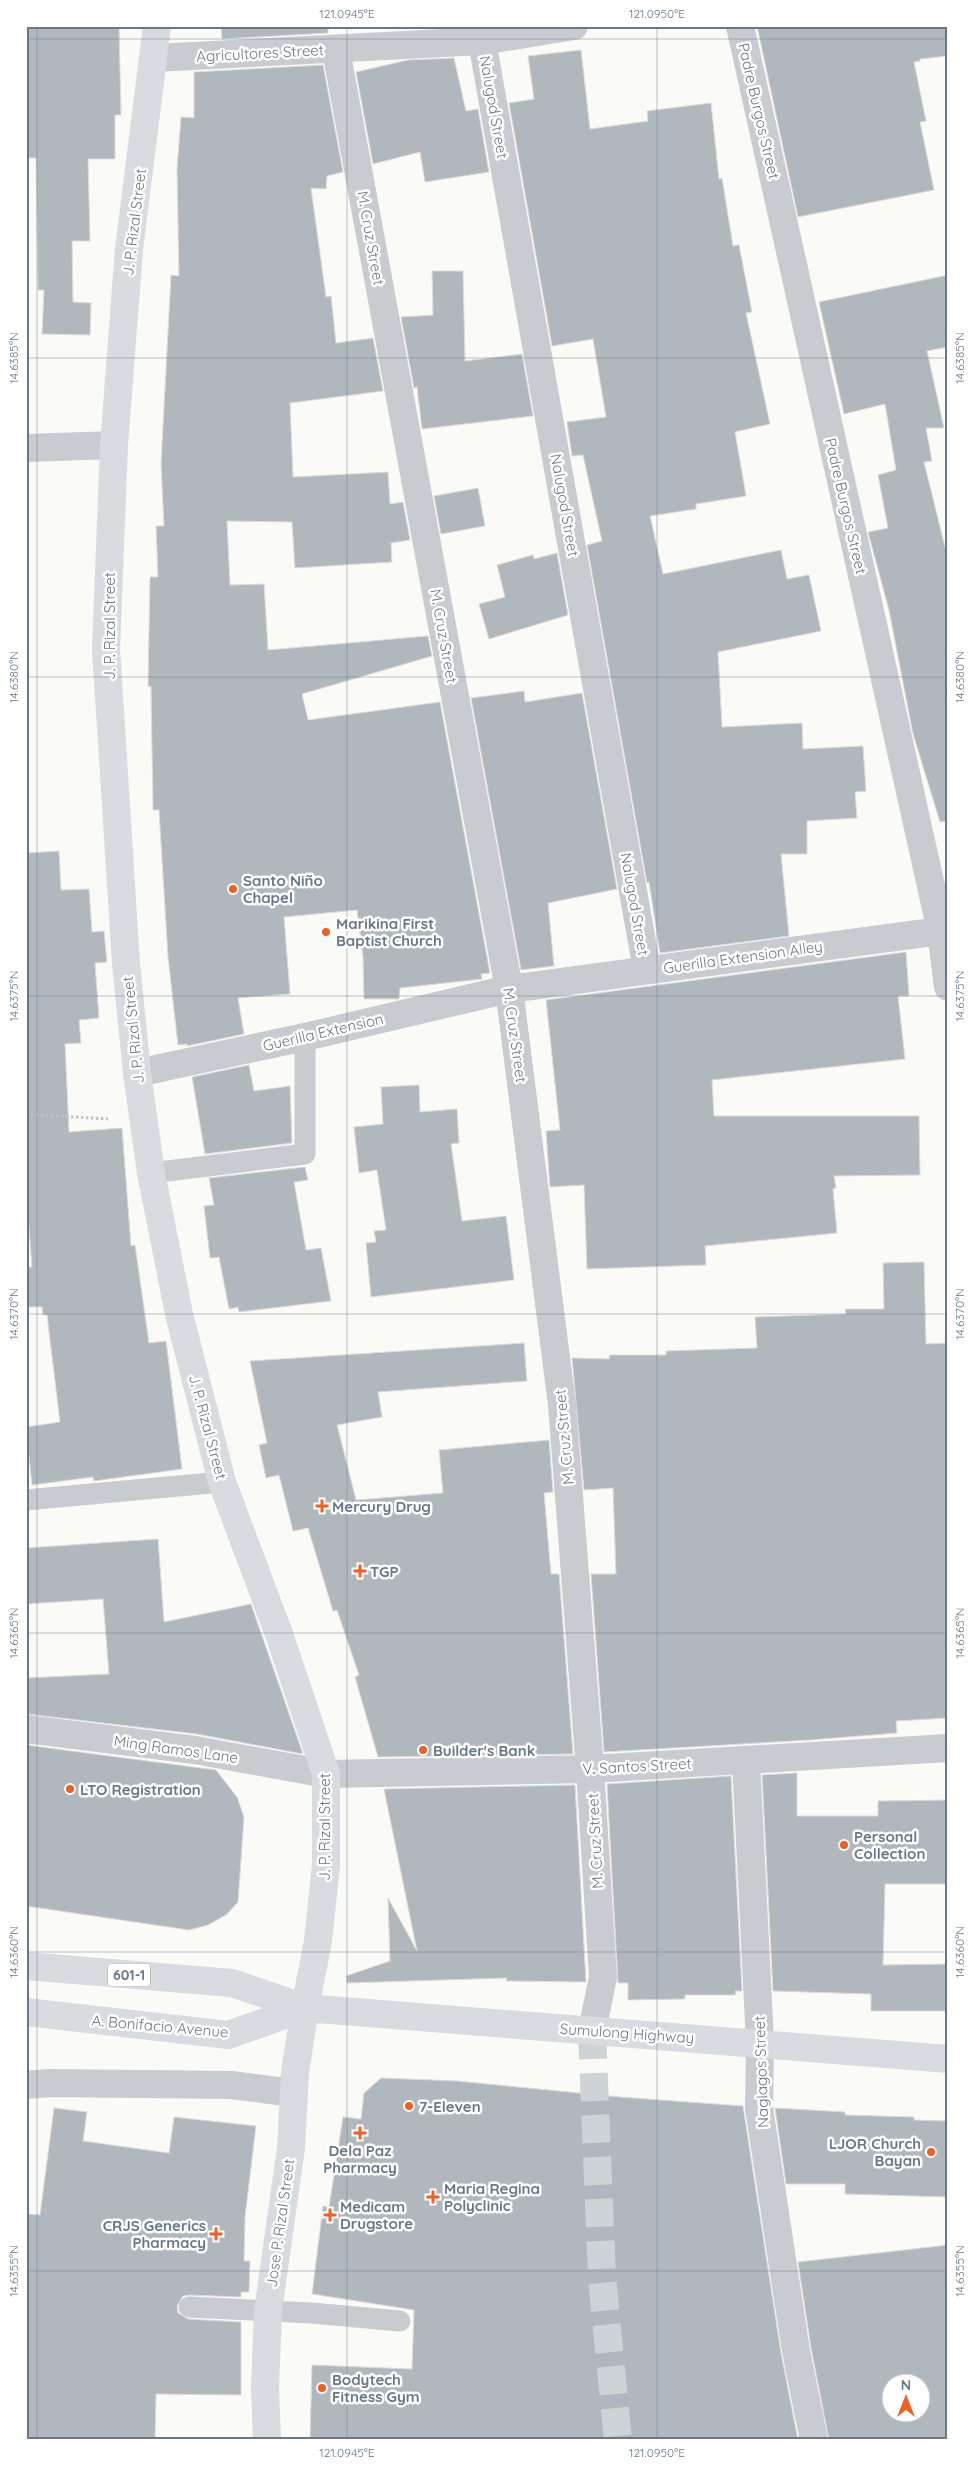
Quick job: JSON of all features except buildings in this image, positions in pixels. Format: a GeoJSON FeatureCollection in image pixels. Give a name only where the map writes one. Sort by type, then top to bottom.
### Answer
{"type":"FeatureCollection","features":[{"type":"Feature","properties":{"kind":"main road","name":"J. P. Rizal Street"},"geometry":{"type":"LineString","coordinates":[[157,26],[129,249],[114,446],[106,649],[126,962],[137,1074],[151,1173],[179,1314],[222,1482],[279,1634],[326,1774],[326,1865],[318,1941],[305,2008]]}},
{"type":"Feature","properties":{"kind":"main road","name":"601-1"},"geometry":{"type":"LineString","coordinates":[[26,1966],[232,1983],[305,2008]]}},
{"type":"Feature","properties":{"kind":"main road","name":"Sumulong Highway"},"geometry":{"type":"LineString","coordinates":[[305,2008],[948,2059]]}},
{"type":"Feature","properties":{"kind":"main road","name":"A. Bonifacio Avenue"},"geometry":{"type":"LineString","coordinates":[[26,2012],[228,2035],[305,2008]]}},
{"type":"Feature","properties":{"kind":"main road","name":"Jose P. Rizal Street"},"geometry":{"type":"LineString","coordinates":[[267,2440],[265,2388],[268,2311],[291,2148],[293,2093],[305,2008]]}},
{"type":"Feature","properties":{"kind":"street","name":"Agricultores Street"},"geometry":{"type":"LineString","coordinates":[[154,58],[482,41],[574,26]]}},
{"type":"Feature","properties":{"kind":"street","name":"Padre Burgos Street"},"geometry":{"type":"LineString","coordinates":[[740,26],[944,931],[948,987]]}},
{"type":"Feature","properties":{"kind":"street","name":"Nalugod Street"},"geometry":{"type":"LineString","coordinates":[[482,41],[647,970]]}},
{"type":"Feature","properties":{"kind":"street","name":"M. Cruz Street"},"geometry":{"type":"LineString","coordinates":[[336,50],[509,989],[562,1405],[590,1769],[603,1977],[592,2031]]}},
{"type":"Feature","properties":{"kind":"street"},"geometry":{"type":"LineString","coordinates":[[26,448],[114,446]]}},
{"type":"Feature","properties":{"kind":"street","name":"Guerilla Extension Alley"},"geometry":{"type":"LineString","coordinates":[[509,989],[944,931]]}},
{"type":"Feature","properties":{"kind":"street","name":"Guerilla Extension"},"geometry":{"type":"LineString","coordinates":[[137,1074],[509,989]]}},
{"type":"Feature","properties":{"kind":"street","name":"Ming Ramos Lane"},"geometry":{"type":"LineString","coordinates":[[26,1729],[195,1750],[326,1774]]}},
{"type":"Feature","properties":{"kind":"street","name":"V. Santos Street"},"geometry":{"type":"LineString","coordinates":[[326,1774],[590,1769],[948,1748]]}},
{"type":"Feature","properties":{"kind":"street","name":"Naglagos Street"},"geometry":{"type":"LineString","coordinates":[[746,1760],[760,2043],[759,2108],[796,2351],[814,2440]]}},
{"type":"Feature","properties":{"kind":"street"},"geometry":{"type":"LineString","coordinates":[[26,2086],[49,2083],[232,2085],[293,2093]]}},
{"type":"Feature","properties":{"kind":"lane"},"geometry":{"type":"LineString","coordinates":[[151,1173],[305,1154],[305,1037]]}},
{"type":"Feature","properties":{"kind":"lane"},"geometry":{"type":"LineString","coordinates":[[26,1500],[222,1482]]}},
{"type":"Feature","properties":{"kind":"lane"},"geometry":{"type":"LineString","coordinates":[[189,2306],[400,2321]]}},
{"type":"Feature","properties":{"kind":"path"},"geometry":{"type":"LineString","coordinates":[[26,1114],[144,1121]]}},
{"type":"Feature","properties":{"kind":"tunnel"},"geometry":{"type":"LineString","coordinates":[[592,2031],[602,2278],[618,2440]]}},
{"type":"Feature","properties":{"kind":"place","name":"Santo Niño Chapel"},"geometry":{"type":"Point","coordinates":[233,889]}},
{"type":"Feature","properties":{"kind":"place","name":"Marikina First Baptist Church"},"geometry":{"type":"Point","coordinates":[326,932]}},
{"type":"Feature","properties":{"kind":"place","name":"Mercury Drug"},"geometry":{"type":"Point","coordinates":[322,1506]}},
{"type":"Feature","properties":{"kind":"place","name":"TGP"},"geometry":{"type":"Point","coordinates":[360,1571]}},
{"type":"Feature","properties":{"kind":"place","name":"Builder's Bank"},"geometry":{"type":"Point","coordinates":[423,1750]}},
{"type":"Feature","properties":{"kind":"place","name":"LTO Registration"},"geometry":{"type":"Point","coordinates":[70,1789]}},
{"type":"Feature","properties":{"kind":"place","name":"Personal Collection"},"geometry":{"type":"Point","coordinates":[844,1845]}},
{"type":"Feature","properties":{"kind":"place","name":"7-Eleven"},"geometry":{"type":"Point","coordinates":[409,2106]}},
{"type":"Feature","properties":{"kind":"place","name":"Dela Paz Pharmacy"},"geometry":{"type":"Point","coordinates":[360,2133]}},
{"type":"Feature","properties":{"kind":"place","name":"LJOR Church Bayan"},"geometry":{"type":"Point","coordinates":[931,2152]}},
{"type":"Feature","properties":{"kind":"place","name":"Maria Regina Polyclinic"},"geometry":{"type":"Point","coordinates":[433,2197]}},
{"type":"Feature","properties":{"kind":"place","name":"Medicam Drugstore"},"geometry":{"type":"Point","coordinates":[330,2215]}},
{"type":"Feature","properties":{"kind":"place","name":"CRJS Generics Pharmacy"},"geometry":{"type":"Point","coordinates":[216,2234]}},
{"type":"Feature","properties":{"kind":"place","name":"Bodytech Fitness Gym"},"geometry":{"type":"Point","coordinates":[322,2388]}}]}
